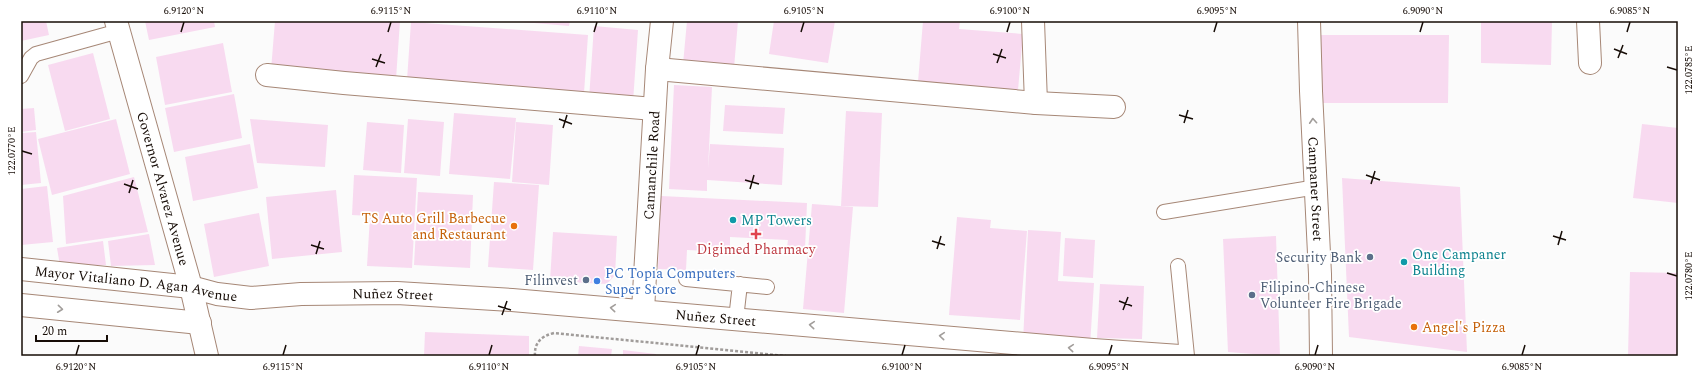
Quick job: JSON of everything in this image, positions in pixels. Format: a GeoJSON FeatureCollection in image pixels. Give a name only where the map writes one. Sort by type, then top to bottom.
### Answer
{"type":"FeatureCollection","features":[{"type":"Feature","properties":{"kind":"main road","name":"Camanchile Road"},"geometry":{"type":"LineString","coordinates":[[643,310],[654,109],[662,21]]}},
{"type":"Feature","properties":{"kind":"main road"},"geometry":{"type":"LineString","coordinates":[[1033,21],[1036,104]]}},
{"type":"Feature","properties":{"kind":"main road","name":"Campaner Street"},"geometry":{"type":"LineString","coordinates":[[1309,21],[1311,91],[1317,187],[1321,356]]}},
{"type":"Feature","properties":{"kind":"main road"},"geometry":{"type":"LineString","coordinates":[[1588,21],[1590,62]]}},
{"type":"Feature","properties":{"kind":"main road","name":"Governor Alvarez Avenue"},"geometry":{"type":"LineString","coordinates":[[118,26],[191,287],[207,356]]}},
{"type":"Feature","properties":{"kind":"main road"},"geometry":{"type":"LineString","coordinates":[[657,69],[1036,104],[1114,106]]}},
{"type":"Feature","properties":{"kind":"main road"},"geometry":{"type":"LineString","coordinates":[[267,75],[352,84],[654,109]]}},
{"type":"Feature","properties":{"kind":"main road","name":"Mayor Vitaliano D. Agan Avenue"},"geometry":{"type":"LineString","coordinates":[[21,269],[191,287],[217,294],[251,298]]}},
{"type":"Feature","properties":{"kind":"main road","name":"Nuñez Street"},"geometry":{"type":"LineString","coordinates":[[251,298],[302,294],[397,292],[643,310],[1093,353],[1180,356]]}},
{"type":"Feature","properties":{"kind":"main road"},"geometry":{"type":"LineString","coordinates":[[21,305],[200,323]]}},
{"type":"Feature","properties":{"kind":"lane"},"geometry":{"type":"LineString","coordinates":[[21,76],[31,58],[36,54],[118,26]]}},
{"type":"Feature","properties":{"kind":"lane"},"geometry":{"type":"LineString","coordinates":[[1164,212],[1317,187]]}},
{"type":"Feature","properties":{"kind":"lane"},"geometry":{"type":"LineString","coordinates":[[1178,266],[1187,356]]}},
{"type":"Feature","properties":{"kind":"lane"},"geometry":{"type":"LineString","coordinates":[[686,279],[767,287]]}},
{"type":"Feature","properties":{"kind":"lane"},"geometry":{"type":"LineString","coordinates":[[736,319],[740,284]]}},
{"type":"Feature","properties":{"kind":"path"},"geometry":{"type":"LineString","coordinates":[[535,356],[534,349],[539,340],[546,335],[554,333],[786,356]]}},
{"type":"Feature","properties":{"kind":"building"},"geometry":{"type":"Polygon","coordinates":[[[21,21],[46,21],[49,35],[21,41],[21,21]]]}},
{"type":"Feature","properties":{"kind":"building"},"geometry":{"type":"Polygon","coordinates":[[[145,21],[214,21],[215,27],[149,40],[145,21]]]}},
{"type":"Feature","properties":{"kind":"building"},"geometry":{"type":"Polygon","coordinates":[[[275,21],[400,21],[396,79],[271,70],[275,21]]]}},
{"type":"Feature","properties":{"kind":"building"},"geometry":{"type":"Polygon","coordinates":[[[511,21],[570,21],[569,26],[511,21]]]}},
{"type":"Feature","properties":{"kind":"building"},"geometry":{"type":"Polygon","coordinates":[[[687,21],[738,21],[734,68],[683,64],[687,21]]]}},
{"type":"Feature","properties":{"kind":"building"},"geometry":{"type":"Polygon","coordinates":[[[774,21],[835,21],[828,63],[769,54],[774,21]]]}},
{"type":"Feature","properties":{"kind":"building"},"geometry":{"type":"Polygon","coordinates":[[[923,21],[960,21],[959,29],[1023,34],[1018,90],[918,82],[923,21]]]}},
{"type":"Feature","properties":{"kind":"building"},"geometry":{"type":"Polygon","coordinates":[[[1481,21],[1552,21],[1551,65],[1481,63],[1481,21]]]}},
{"type":"Feature","properties":{"kind":"building"},"geometry":{"type":"Polygon","coordinates":[[[411,22],[588,35],[584,93],[407,80],[411,22]]]}},
{"type":"Feature","properties":{"kind":"building"},"geometry":{"type":"Polygon","coordinates":[[[594,26],[638,30],[633,102],[589,99],[594,26]]]}},
{"type":"Feature","properties":{"kind":"building"},"geometry":{"type":"Polygon","coordinates":[[[1318,35],[1449,35],[1448,103],[1318,103],[1318,35]]]}},
{"type":"Feature","properties":{"kind":"building"},"geometry":{"type":"Polygon","coordinates":[[[223,43],[232,92],[165,105],[156,57],[223,43]]]}},
{"type":"Feature","properties":{"kind":"building"},"geometry":{"type":"Polygon","coordinates":[[[93,53],[110,119],[65,131],[48,65],[93,53]]]}},
{"type":"Feature","properties":{"kind":"building"},"geometry":{"type":"Polygon","coordinates":[[[674,85],[712,87],[708,169],[710,144],[784,148],[782,185],[707,180],[707,191],[669,189],[674,85]]]}},
{"type":"Feature","properties":{"kind":"building"},"geometry":{"type":"Polygon","coordinates":[[[234,94],[242,138],[174,152],[165,108],[234,94]]]}},
{"type":"Feature","properties":{"kind":"building"},"geometry":{"type":"Polygon","coordinates":[[[725,105],[785,108],[783,134],[723,131],[725,105]]]}},
{"type":"Feature","properties":{"kind":"building"},"geometry":{"type":"Polygon","coordinates":[[[34,108],[36,130],[21,132],[21,109],[34,108]]]}},
{"type":"Feature","properties":{"kind":"building"},"geometry":{"type":"Polygon","coordinates":[[[846,111],[882,113],[878,207],[841,206],[846,111]]]}},
{"type":"Feature","properties":{"kind":"building"},"geometry":{"type":"Polygon","coordinates":[[[454,113],[516,118],[510,179],[449,174],[454,113]]]}},
{"type":"Feature","properties":{"kind":"building"},"geometry":{"type":"Polygon","coordinates":[[[116,119],[130,174],[52,195],[38,139],[116,119]]]}},
{"type":"Feature","properties":{"kind":"building"},"geometry":{"type":"Polygon","coordinates":[[[250,119],[328,125],[325,167],[257,163],[250,119]]]}},
{"type":"Feature","properties":{"kind":"building"},"geometry":{"type":"Polygon","coordinates":[[[408,119],[444,122],[440,176],[404,173],[408,119]]]}},
{"type":"Feature","properties":{"kind":"building"},"geometry":{"type":"Polygon","coordinates":[[[367,122],[404,125],[401,173],[363,170],[367,122]]]}},
{"type":"Feature","properties":{"kind":"building"},"geometry":{"type":"Polygon","coordinates":[[[516,122],[553,125],[549,185],[512,182],[516,122]]]}},
{"type":"Feature","properties":{"kind":"building"},"geometry":{"type":"Polygon","coordinates":[[[1642,124],[1678,128],[1678,203],[1633,198],[1642,124]]]}},
{"type":"Feature","properties":{"kind":"building"},"geometry":{"type":"Polygon","coordinates":[[[36,132],[41,183],[21,185],[21,133],[36,132]]]}},
{"type":"Feature","properties":{"kind":"building"},"geometry":{"type":"Polygon","coordinates":[[[250,144],[258,188],[193,201],[185,157],[250,144]]]}},
{"type":"Feature","properties":{"kind":"building"},"geometry":{"type":"Polygon","coordinates":[[[354,175],[417,178],[412,268],[367,266],[370,216],[352,215],[354,175]]]}},
{"type":"Feature","properties":{"kind":"building"},"geometry":{"type":"Polygon","coordinates":[[[134,177],[148,232],[66,244],[63,196],[134,177]]]}},
{"type":"Feature","properties":{"kind":"building","name":"One Campaner Building"},"geometry":{"type":"Polygon","coordinates":[[[1342,178],[1460,187],[1467,352],[1349,337],[1342,178]]]}},
{"type":"Feature","properties":{"kind":"building","name":"TS Auto Grill Barbecue and Restaurant"},"geometry":{"type":"Polygon","coordinates":[[[494,182],[539,185],[533,270],[488,267],[494,182]]]}},
{"type":"Feature","properties":{"kind":"building"},"geometry":{"type":"Polygon","coordinates":[[[47,186],[53,242],[21,245],[21,189],[47,186]]]}},
{"type":"Feature","properties":{"kind":"building"},"geometry":{"type":"Polygon","coordinates":[[[336,190],[342,252],[272,259],[266,197],[336,190]]]}},
{"type":"Feature","properties":{"kind":"building"},"geometry":{"type":"Polygon","coordinates":[[[418,192],[473,195],[470,268],[414,265],[418,192]]]}},
{"type":"Feature","properties":{"kind":"building","name":"MP Towers"},"geometry":{"type":"Polygon","coordinates":[[[661,196],[807,203],[805,249],[787,248],[788,240],[730,237],[730,252],[687,250],[686,270],[658,269],[661,196]]]}},
{"type":"Feature","properties":{"kind":"building"},"geometry":{"type":"Polygon","coordinates":[[[812,204],[853,207],[844,313],[803,309],[812,204]]]}},
{"type":"Feature","properties":{"kind":"building"},"geometry":{"type":"Polygon","coordinates":[[[259,213],[269,266],[214,277],[204,224],[259,213]]]}},
{"type":"Feature","properties":{"kind":"building"},"geometry":{"type":"Polygon","coordinates":[[[957,217],[991,220],[990,228],[1027,231],[1020,320],[949,315],[957,217]]]}},
{"type":"Feature","properties":{"kind":"building"},"geometry":{"type":"Polygon","coordinates":[[[1028,230],[1061,232],[1058,281],[1094,283],[1090,346],[1023,343],[1028,230]]]}},
{"type":"Feature","properties":{"kind":"building"},"geometry":{"type":"Polygon","coordinates":[[[553,232],[617,236],[615,275],[607,284],[550,281],[553,232]]]}},
{"type":"Feature","properties":{"kind":"building"},"geometry":{"type":"Polygon","coordinates":[[[149,234],[155,265],[111,266],[108,241],[149,234]]]}},
{"type":"Feature","properties":{"kind":"building","name":"Filipino-Chinese Volunteer Fire Brigade"},"geometry":{"type":"Polygon","coordinates":[[[1276,236],[1280,356],[1228,352],[1223,239],[1276,236]]]}},
{"type":"Feature","properties":{"kind":"building"},"geometry":{"type":"Polygon","coordinates":[[[1065,238],[1095,240],[1093,278],[1063,276],[1065,238]]]}},
{"type":"Feature","properties":{"kind":"building"},"geometry":{"type":"Polygon","coordinates":[[[103,241],[106,265],[60,266],[57,248],[103,241]]]}},
{"type":"Feature","properties":{"kind":"building"},"geometry":{"type":"Polygon","coordinates":[[[1630,272],[1678,273],[1678,356],[1628,356],[1630,272]]]}},
{"type":"Feature","properties":{"kind":"building"},"geometry":{"type":"Polygon","coordinates":[[[1100,284],[1144,286],[1142,339],[1097,338],[1100,284]]]}},
{"type":"Feature","properties":{"kind":"building"},"geometry":{"type":"Polygon","coordinates":[[[425,332],[529,336],[529,356],[424,356],[425,332]]]}},
{"type":"Feature","properties":{"kind":"building"},"geometry":{"type":"Polygon","coordinates":[[[579,346],[612,349],[611,356],[578,356],[579,346]]]}},
{"type":"Feature","properties":{"kind":"building"},"geometry":{"type":"Polygon","coordinates":[[[623,350],[656,354],[656,356],[623,356],[623,350]]]}},
{"type":"Feature","properties":{"kind":"place","name":"MP Towers"},"geometry":{"type":"Point","coordinates":[733,220]}},
{"type":"Feature","properties":{"kind":"place","name":"TS Auto Grill Barbecue and Restaurant"},"geometry":{"type":"Point","coordinates":[514,226]}},
{"type":"Feature","properties":{"kind":"place","name":"Digimed Pharmacy"},"geometry":{"type":"Point","coordinates":[756,234]}},
{"type":"Feature","properties":{"kind":"place","name":"Security Bank"},"geometry":{"type":"Point","coordinates":[1370,257]}},
{"type":"Feature","properties":{"kind":"place","name":"One Campaner Building"},"geometry":{"type":"Point","coordinates":[1404,262]}},
{"type":"Feature","properties":{"kind":"place","name":"Filinvest"},"geometry":{"type":"Point","coordinates":[586,280]}},
{"type":"Feature","properties":{"kind":"place","name":"PC Topia Computers Super Store"},"geometry":{"type":"Point","coordinates":[597,281]}},
{"type":"Feature","properties":{"kind":"place","name":"Filipino-Chinese Volunteer Fire Brigade"},"geometry":{"type":"Point","coordinates":[1252,295]}},
{"type":"Feature","properties":{"kind":"place","name":"Angel's Pizza"},"geometry":{"type":"Point","coordinates":[1414,327]}}]}
